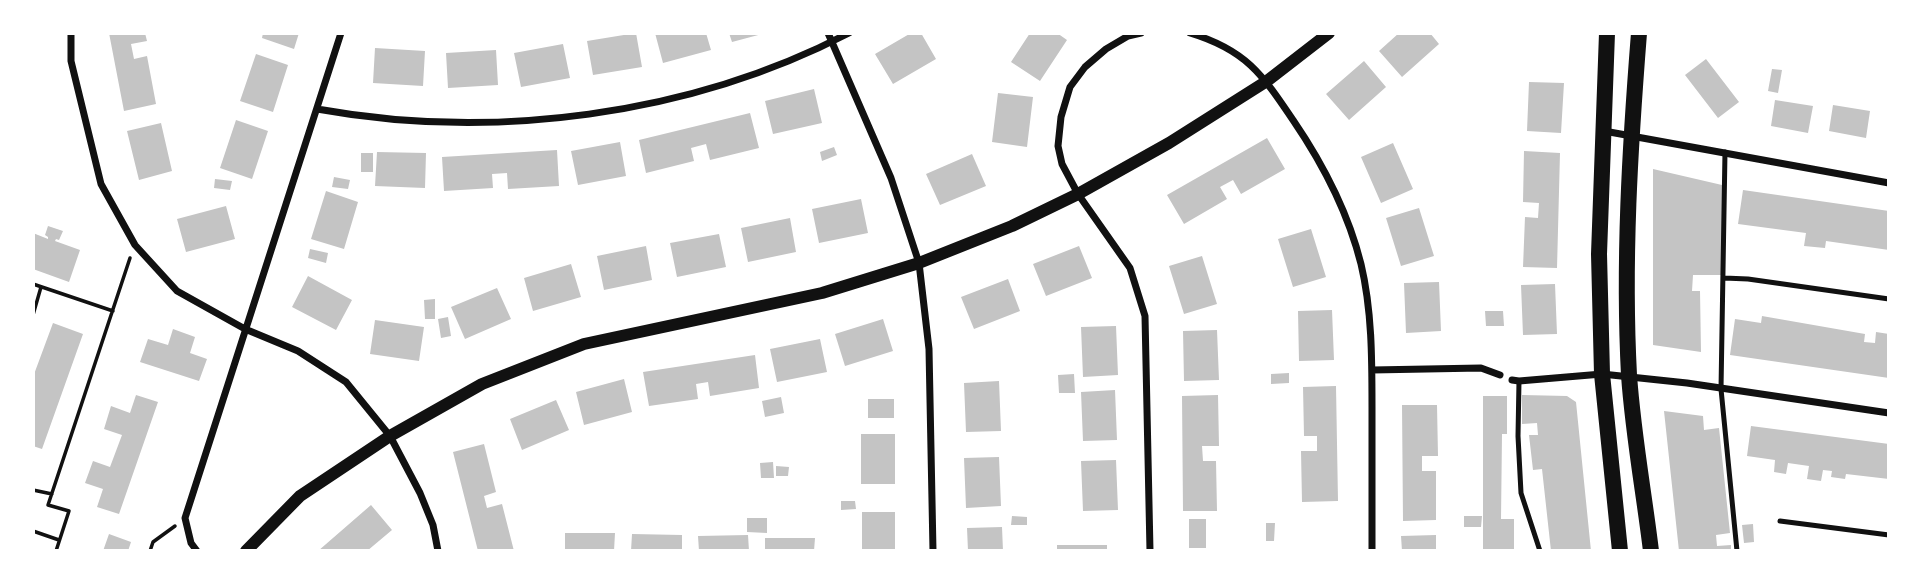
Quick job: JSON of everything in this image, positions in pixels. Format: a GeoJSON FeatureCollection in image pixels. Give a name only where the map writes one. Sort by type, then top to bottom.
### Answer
{"type":"FeatureCollection","features":[{"type":"Feature","properties":{"kind":"main road"},"geometry":{"type":"LineString","coordinates":[[1607,33],[1599,254],[1602,374],[1620,551]]}},
{"type":"Feature","properties":{"kind":"main road"},"geometry":{"type":"LineString","coordinates":[[1639,33],[1631,136],[1627,252],[1629,377],[1651,551]]}},
{"type":"Feature","properties":{"kind":"street"},"geometry":{"type":"LineString","coordinates":[[71,33],[71,61],[101,184],[135,245],[177,291],[245,329],[298,351],[346,382],[390,436],[433,525],[438,551]]}},
{"type":"Feature","properties":{"kind":"street"},"geometry":{"type":"LineString","coordinates":[[197,551],[191,543],[185,518],[341,33]]}},
{"type":"Feature","properties":{"kind":"street"},"geometry":{"type":"LineString","coordinates":[[828,33],[891,178],[919,263],[929,349],[933,551]]}},
{"type":"Feature","properties":{"kind":"street"},"geometry":{"type":"LineString","coordinates":[[317,109],[355,116],[415,121],[492,122],[566,116],[627,107],[760,73],[849,33]]}},
{"type":"Feature","properties":{"kind":"street"},"geometry":{"type":"LineString","coordinates":[[1141,33],[1128,36],[1106,49],[1085,67],[1070,87],[1061,117],[1058,146],[1062,164],[1078,194],[1129,268],[1145,316],[1150,551]]}},
{"type":"Feature","properties":{"kind":"street"},"geometry":{"type":"LineString","coordinates":[[1190,33],[1216,41],[1246,61],[1266,81],[1308,142],[1333,187],[1348,222],[1361,263],[1368,301],[1372,370],[1372,551]]}},
{"type":"Feature","properties":{"kind":"street"},"geometry":{"type":"LineString","coordinates":[[246,551],[300,496],[390,436],[482,384],[584,344],[822,293],[919,263],[1012,226],[1078,194],[1169,143],[1266,81],[1329,33]]}},
{"type":"Feature","properties":{"kind":"street"},"geometry":{"type":"LineString","coordinates":[[1602,131],[1889,183]]}},
{"type":"Feature","properties":{"kind":"street"},"geometry":{"type":"LineString","coordinates":[[1372,370],[1481,368],[1500,374]]}},
{"type":"Feature","properties":{"kind":"street"},"geometry":{"type":"LineString","coordinates":[[1516,381],[1602,374],[1889,412]]}},
{"type":"Feature","properties":{"kind":"lane"},"geometry":{"type":"LineString","coordinates":[[1725,152],[1721,389],[1737,551]]}},
{"type":"Feature","properties":{"kind":"lane"},"geometry":{"type":"LineString","coordinates":[[1724,278],[1889,299]]}},
{"type":"Feature","properties":{"kind":"lane"},"geometry":{"type":"LineString","coordinates":[[1516,381],[1521,494],[1541,551]]}},
{"type":"Feature","properties":{"kind":"lane"},"geometry":{"type":"LineString","coordinates":[[1780,521],[1889,535]]}},
{"type":"Feature","properties":{"kind":"path"},"geometry":{"type":"LineString","coordinates":[[55,551],[69,511],[48,505],[135,245]]}},
{"type":"Feature","properties":{"kind":"path"},"geometry":{"type":"LineString","coordinates":[[33,284],[113,311]]}},
{"type":"Feature","properties":{"kind":"path"},"geometry":{"type":"LineString","coordinates":[[33,315],[41,287]]}},
{"type":"Feature","properties":{"kind":"path"},"geometry":{"type":"LineString","coordinates":[[33,489],[52,494]]}},
{"type":"Feature","properties":{"kind":"path"},"geometry":{"type":"LineString","coordinates":[[150,551],[153,542],[185,518]]}},
{"type":"Feature","properties":{"kind":"path"},"geometry":{"type":"LineString","coordinates":[[33,531],[59,540]]}},
{"type":"Feature","properties":{"kind":"building"},"geometry":{"type":"Polygon","coordinates":[[[109,33],[145,33],[147,41],[131,44],[134,59],[147,56],[156,104],[124,111],[109,33]]]}},
{"type":"Feature","properties":{"kind":"building"},"geometry":{"type":"Polygon","coordinates":[[[263,33],[299,33],[294,49],[262,38],[263,33]]]}},
{"type":"Feature","properties":{"kind":"building"},"geometry":{"type":"Polygon","coordinates":[[[636,33],[642,67],[593,75],[587,41],[636,33]]]}},
{"type":"Feature","properties":{"kind":"building"},"geometry":{"type":"Polygon","coordinates":[[[655,33],[706,33],[711,50],[663,63],[655,33]]]}},
{"type":"Feature","properties":{"kind":"building"},"geometry":{"type":"Polygon","coordinates":[[[729,33],[762,33],[762,34],[732,42],[729,33]]]}},
{"type":"Feature","properties":{"kind":"building"},"geometry":{"type":"Polygon","coordinates":[[[911,33],[921,33],[936,59],[893,84],[875,54],[911,33]]]}},
{"type":"Feature","properties":{"kind":"building"},"geometry":{"type":"Polygon","coordinates":[[[1030,33],[1057,33],[1067,40],[1040,81],[1011,62],[1030,33]]]}},
{"type":"Feature","properties":{"kind":"building"},"geometry":{"type":"Polygon","coordinates":[[[1399,33],[1430,33],[1439,44],[1402,77],[1379,51],[1399,33]]]}},
{"type":"Feature","properties":{"kind":"building"},"geometry":{"type":"Polygon","coordinates":[[[563,44],[570,78],[521,87],[514,53],[563,44]]]}},
{"type":"Feature","properties":{"kind":"building"},"geometry":{"type":"Polygon","coordinates":[[[375,48],[425,51],[423,86],[373,83],[375,48]]]}},
{"type":"Feature","properties":{"kind":"building"},"geometry":{"type":"Polygon","coordinates":[[[496,50],[498,85],[448,88],[446,53],[496,50]]]}},
{"type":"Feature","properties":{"kind":"building"},"geometry":{"type":"Polygon","coordinates":[[[256,54],[288,65],[273,112],[240,101],[256,54]]]}},
{"type":"Feature","properties":{"kind":"building"},"geometry":{"type":"Polygon","coordinates":[[[1706,59],[1739,102],[1718,118],[1685,75],[1706,59]]]}},
{"type":"Feature","properties":{"kind":"building"},"geometry":{"type":"Polygon","coordinates":[[[1364,61],[1386,87],[1349,120],[1326,94],[1364,61]]]}},
{"type":"Feature","properties":{"kind":"building"},"geometry":{"type":"Polygon","coordinates":[[[1772,69],[1782,70],[1778,93],[1768,91],[1772,69]]]}},
{"type":"Feature","properties":{"kind":"building"},"geometry":{"type":"Polygon","coordinates":[[[1529,82],[1564,83],[1561,133],[1527,131],[1529,82]]]}},
{"type":"Feature","properties":{"kind":"building"},"geometry":{"type":"Polygon","coordinates":[[[814,89],[822,123],[773,134],[765,101],[814,89]]]}},
{"type":"Feature","properties":{"kind":"building"},"geometry":{"type":"Polygon","coordinates":[[[998,93],[1033,97],[1027,147],[992,142],[998,93]]]}},
{"type":"Feature","properties":{"kind":"building"},"geometry":{"type":"Polygon","coordinates":[[[1775,100],[1813,106],[1808,133],[1771,126],[1775,100]]]}},
{"type":"Feature","properties":{"kind":"building"},"geometry":{"type":"Polygon","coordinates":[[[1833,105],[1870,111],[1866,138],[1829,131],[1833,105]]]}},
{"type":"Feature","properties":{"kind":"building"},"geometry":{"type":"Polygon","coordinates":[[[750,113],[759,148],[710,160],[706,144],[691,148],[694,161],[646,173],[639,140],[750,113]]]}},
{"type":"Feature","properties":{"kind":"building"},"geometry":{"type":"Polygon","coordinates":[[[236,120],[268,131],[252,179],[220,168],[236,120]]]}},
{"type":"Feature","properties":{"kind":"building"},"geometry":{"type":"Polygon","coordinates":[[[161,123],[172,171],[139,180],[127,131],[161,123]]]}},
{"type":"Feature","properties":{"kind":"building"},"geometry":{"type":"Polygon","coordinates":[[[1267,138],[1285,169],[1241,194],[1233,180],[1220,187],[1227,199],[1184,224],[1167,195],[1267,138]]]}},
{"type":"Feature","properties":{"kind":"building"},"geometry":{"type":"Polygon","coordinates":[[[620,142],[626,176],[578,185],[571,151],[620,142]]]}},
{"type":"Feature","properties":{"kind":"building"},"geometry":{"type":"Polygon","coordinates":[[[1393,143],[1413,189],[1381,203],[1361,157],[1393,143]]]}},
{"type":"Feature","properties":{"kind":"building"},"geometry":{"type":"Polygon","coordinates":[[[834,147],[837,155],[822,161],[820,152],[834,147]]]}},
{"type":"Feature","properties":{"kind":"building"},"geometry":{"type":"Polygon","coordinates":[[[557,150],[559,186],[508,189],[507,173],[492,174],[493,188],[444,191],[442,157],[557,150]]]}},
{"type":"Feature","properties":{"kind":"building"},"geometry":{"type":"Polygon","coordinates":[[[1524,151],[1560,153],[1557,268],[1523,267],[1525,217],[1538,218],[1539,203],[1523,202],[1524,151]]]}},
{"type":"Feature","properties":{"kind":"building"},"geometry":{"type":"Polygon","coordinates":[[[377,152],[426,153],[425,188],[375,186],[377,152]]]}},
{"type":"Feature","properties":{"kind":"building"},"geometry":{"type":"Polygon","coordinates":[[[361,153],[373,153],[373,172],[361,172],[361,153]]]}},
{"type":"Feature","properties":{"kind":"building"},"geometry":{"type":"Polygon","coordinates":[[[972,154],[986,186],[940,205],[926,174],[972,154]]]}},
{"type":"Feature","properties":{"kind":"building"},"geometry":{"type":"Polygon","coordinates":[[[1653,169],[1722,185],[1722,275],[1693,275],[1692,291],[1700,291],[1701,352],[1653,345],[1653,169]]]}},
{"type":"Feature","properties":{"kind":"building"},"geometry":{"type":"Polygon","coordinates":[[[334,177],[350,180],[348,189],[332,187],[334,177]]]}},
{"type":"Feature","properties":{"kind":"building"},"geometry":{"type":"Polygon","coordinates":[[[215,179],[232,181],[230,190],[214,188],[215,179]]]}},
{"type":"Feature","properties":{"kind":"building"},"geometry":{"type":"Polygon","coordinates":[[[1743,190],[1889,211],[1889,250],[1826,241],[1825,248],[1804,246],[1806,233],[1738,224],[1743,190]]]}},
{"type":"Feature","properties":{"kind":"building"},"geometry":{"type":"Polygon","coordinates":[[[326,191],[358,202],[344,249],[311,239],[326,191]]]}},
{"type":"Feature","properties":{"kind":"building"},"geometry":{"type":"Polygon","coordinates":[[[861,199],[868,233],[819,243],[812,209],[861,199]]]}},
{"type":"Feature","properties":{"kind":"building"},"geometry":{"type":"Polygon","coordinates":[[[226,206],[235,239],[186,252],[177,219],[226,206]]]}},
{"type":"Feature","properties":{"kind":"building"},"geometry":{"type":"Polygon","coordinates":[[[1419,208],[1434,256],[1401,266],[1386,218],[1419,208]]]}},
{"type":"Feature","properties":{"kind":"building"},"geometry":{"type":"Polygon","coordinates":[[[790,218],[796,252],[748,262],[741,228],[790,218]]]}},
{"type":"Feature","properties":{"kind":"building"},"geometry":{"type":"Polygon","coordinates":[[[48,226],[63,231],[59,240],[55,241],[80,250],[69,282],[33,269],[33,233],[48,239],[45,235],[48,226]]]}},
{"type":"Feature","properties":{"kind":"building"},"geometry":{"type":"Polygon","coordinates":[[[1311,229],[1326,277],[1293,287],[1278,239],[1311,229]]]}},
{"type":"Feature","properties":{"kind":"building"},"geometry":{"type":"Polygon","coordinates":[[[719,234],[726,267],[677,277],[670,243],[719,234]]]}},
{"type":"Feature","properties":{"kind":"building"},"geometry":{"type":"Polygon","coordinates":[[[646,246],[652,280],[604,290],[597,256],[646,246]]]}},
{"type":"Feature","properties":{"kind":"building"},"geometry":{"type":"Polygon","coordinates":[[[1079,246],[1092,278],[1046,296],[1033,264],[1079,246]]]}},
{"type":"Feature","properties":{"kind":"building"},"geometry":{"type":"Polygon","coordinates":[[[310,249],[328,253],[326,263],[308,258],[310,249]]]}},
{"type":"Feature","properties":{"kind":"building"},"geometry":{"type":"Polygon","coordinates":[[[1202,256],[1217,304],[1184,314],[1169,266],[1202,256]]]}},
{"type":"Feature","properties":{"kind":"building"},"geometry":{"type":"Polygon","coordinates":[[[571,264],[581,297],[533,311],[524,278],[571,264]]]}},
{"type":"Feature","properties":{"kind":"building"},"geometry":{"type":"Polygon","coordinates":[[[308,276],[352,300],[336,330],[292,307],[308,276]]]}},
{"type":"Feature","properties":{"kind":"building"},"geometry":{"type":"Polygon","coordinates":[[[1008,279],[1020,311],[974,329],[961,297],[1008,279]]]}},
{"type":"Feature","properties":{"kind":"building"},"geometry":{"type":"Polygon","coordinates":[[[1439,282],[1441,331],[1406,333],[1404,283],[1439,282]]]}},
{"type":"Feature","properties":{"kind":"building"},"geometry":{"type":"Polygon","coordinates":[[[1555,284],[1557,334],[1523,335],[1521,285],[1555,284]]]}},
{"type":"Feature","properties":{"kind":"building"},"geometry":{"type":"Polygon","coordinates":[[[497,288],[511,319],[465,339],[451,307],[497,288]]]}},
{"type":"Feature","properties":{"kind":"building"},"geometry":{"type":"Polygon","coordinates":[[[435,299],[435,319],[425,319],[424,300],[435,299]]]}},
{"type":"Feature","properties":{"kind":"building"},"geometry":{"type":"Polygon","coordinates":[[[1332,310],[1334,360],[1299,361],[1298,311],[1332,310]]]}},
{"type":"Feature","properties":{"kind":"building"},"geometry":{"type":"Polygon","coordinates":[[[1485,311],[1503,311],[1504,326],[1486,326],[1485,311]]]}},
{"type":"Feature","properties":{"kind":"building"},"geometry":{"type":"Polygon","coordinates":[[[1762,316],[1865,334],[1864,342],[1875,343],[1876,332],[1889,334],[1889,378],[1730,355],[1735,319],[1761,323],[1762,316]]]}},
{"type":"Feature","properties":{"kind":"building"},"geometry":{"type":"Polygon","coordinates":[[[448,317],[451,336],[441,338],[438,319],[448,317]]]}},
{"type":"Feature","properties":{"kind":"building"},"geometry":{"type":"Polygon","coordinates":[[[883,319],[893,351],[845,366],[835,334],[883,319]]]}},
{"type":"Feature","properties":{"kind":"building"},"geometry":{"type":"Polygon","coordinates":[[[375,320],[424,327],[419,361],[370,354],[375,320]]]}},
{"type":"Feature","properties":{"kind":"building"},"geometry":{"type":"Polygon","coordinates":[[[53,323],[83,334],[42,449],[33,446],[33,377],[53,323]]]}},
{"type":"Feature","properties":{"kind":"building"},"geometry":{"type":"Polygon","coordinates":[[[1116,326],[1118,375],[1083,377],[1081,327],[1116,326]]]}},
{"type":"Feature","properties":{"kind":"building"},"geometry":{"type":"Polygon","coordinates":[[[173,329],[195,337],[190,353],[207,359],[199,381],[140,362],[148,339],[168,345],[173,329]]]}},
{"type":"Feature","properties":{"kind":"building"},"geometry":{"type":"Polygon","coordinates":[[[1217,330],[1219,380],[1184,381],[1183,331],[1217,330]]]}},
{"type":"Feature","properties":{"kind":"building"},"geometry":{"type":"Polygon","coordinates":[[[820,339],[827,372],[777,382],[770,349],[820,339]]]}},
{"type":"Feature","properties":{"kind":"building"},"geometry":{"type":"Polygon","coordinates":[[[755,355],[759,388],[710,396],[708,382],[696,384],[698,399],[649,406],[643,372],[755,355]]]}},
{"type":"Feature","properties":{"kind":"building"},"geometry":{"type":"Polygon","coordinates":[[[1289,373],[1289,383],[1271,384],[1271,374],[1289,373]]]}},
{"type":"Feature","properties":{"kind":"building"},"geometry":{"type":"Polygon","coordinates":[[[1074,374],[1075,393],[1059,393],[1058,375],[1074,374]]]}},
{"type":"Feature","properties":{"kind":"building"},"geometry":{"type":"Polygon","coordinates":[[[624,379],[632,412],[584,425],[576,392],[624,379]]]}},
{"type":"Feature","properties":{"kind":"building"},"geometry":{"type":"Polygon","coordinates":[[[999,381],[1001,431],[966,432],[964,383],[999,381]]]}},
{"type":"Feature","properties":{"kind":"building"},"geometry":{"type":"Polygon","coordinates":[[[1336,386],[1338,501],[1302,502],[1301,451],[1317,451],[1317,436],[1304,436],[1303,387],[1336,386]]]}},
{"type":"Feature","properties":{"kind":"building"},"geometry":{"type":"Polygon","coordinates":[[[1115,390],[1117,440],[1083,441],[1081,392],[1115,390]]]}},
{"type":"Feature","properties":{"kind":"building"},"geometry":{"type":"Polygon","coordinates":[[[136,395],[158,402],[119,514],[97,507],[103,489],[85,483],[93,461],[110,467],[122,435],[104,429],[111,406],[130,413],[136,395]]]}},
{"type":"Feature","properties":{"kind":"building"},"geometry":{"type":"Polygon","coordinates":[[[1218,395],[1219,446],[1202,446],[1203,461],[1216,461],[1217,511],[1183,511],[1182,396],[1218,395]]]}},
{"type":"Feature","properties":{"kind":"building"},"geometry":{"type":"Polygon","coordinates":[[[1522,395],[1567,396],[1576,402],[1591,551],[1551,551],[1542,469],[1533,470],[1529,435],[1538,435],[1537,423],[1522,424],[1522,395]]]}},
{"type":"Feature","properties":{"kind":"building"},"geometry":{"type":"Polygon","coordinates":[[[1483,396],[1507,396],[1507,434],[1502,434],[1501,519],[1514,519],[1514,551],[1483,551],[1483,396]]]}},
{"type":"Feature","properties":{"kind":"building"},"geometry":{"type":"Polygon","coordinates":[[[781,397],[784,413],[765,417],[762,401],[781,397]]]}},
{"type":"Feature","properties":{"kind":"building"},"geometry":{"type":"Polygon","coordinates":[[[868,399],[894,399],[894,418],[868,418],[868,399]]]}},
{"type":"Feature","properties":{"kind":"building"},"geometry":{"type":"Polygon","coordinates":[[[556,400],[569,430],[522,450],[510,419],[556,400]]]}},
{"type":"Feature","properties":{"kind":"building"},"geometry":{"type":"Polygon","coordinates":[[[1402,405],[1437,405],[1438,456],[1422,456],[1422,471],[1436,471],[1436,520],[1403,521],[1402,405]]]}},
{"type":"Feature","properties":{"kind":"building"},"geometry":{"type":"Polygon","coordinates":[[[1664,411],[1703,416],[1704,430],[1719,428],[1730,533],[1716,535],[1717,546],[1731,545],[1731,551],[1679,551],[1664,411]]]}},
{"type":"Feature","properties":{"kind":"building"},"geometry":{"type":"Polygon","coordinates":[[[1751,426],[1889,444],[1889,479],[1846,474],[1845,479],[1831,477],[1832,471],[1823,470],[1821,481],[1807,479],[1809,466],[1788,463],[1786,474],[1774,472],[1775,460],[1747,456],[1751,426]]]}},
{"type":"Feature","properties":{"kind":"building"},"geometry":{"type":"Polygon","coordinates":[[[861,434],[895,434],[895,484],[861,484],[861,434]]]}},
{"type":"Feature","properties":{"kind":"building"},"geometry":{"type":"Polygon","coordinates":[[[484,444],[496,492],[484,496],[487,508],[502,504],[514,551],[478,551],[453,452],[484,444]]]}},
{"type":"Feature","properties":{"kind":"building"},"geometry":{"type":"Polygon","coordinates":[[[999,457],[1001,506],[966,508],[964,458],[999,457]]]}},
{"type":"Feature","properties":{"kind":"building"},"geometry":{"type":"Polygon","coordinates":[[[1116,460],[1118,510],[1083,511],[1081,461],[1116,460]]]}},
{"type":"Feature","properties":{"kind":"building"},"geometry":{"type":"Polygon","coordinates":[[[773,462],[774,478],[761,478],[760,463],[773,462]]]}},
{"type":"Feature","properties":{"kind":"building"},"geometry":{"type":"Polygon","coordinates":[[[776,466],[789,467],[788,476],[776,476],[776,466]]]}},
{"type":"Feature","properties":{"kind":"building"},"geometry":{"type":"Polygon","coordinates":[[[841,501],[855,501],[856,509],[841,510],[841,501]]]}},
{"type":"Feature","properties":{"kind":"building"},"geometry":{"type":"Polygon","coordinates":[[[371,505],[392,530],[367,551],[318,551],[371,505]]]}},
{"type":"Feature","properties":{"kind":"building"},"geometry":{"type":"Polygon","coordinates":[[[862,512],[895,512],[895,551],[862,551],[862,512]]]}},
{"type":"Feature","properties":{"kind":"building"},"geometry":{"type":"Polygon","coordinates":[[[1012,516],[1027,517],[1027,525],[1011,525],[1012,516]]]}},
{"type":"Feature","properties":{"kind":"building"},"geometry":{"type":"Polygon","coordinates":[[[1464,516],[1482,516],[1481,527],[1464,527],[1464,516]]]}},
{"type":"Feature","properties":{"kind":"building"},"geometry":{"type":"Polygon","coordinates":[[[747,518],[767,518],[767,533],[747,532],[747,518]]]}},
{"type":"Feature","properties":{"kind":"building"},"geometry":{"type":"Polygon","coordinates":[[[1189,519],[1206,519],[1206,548],[1189,548],[1189,519]]]}},
{"type":"Feature","properties":{"kind":"building"},"geometry":{"type":"Polygon","coordinates":[[[1266,523],[1275,523],[1274,541],[1266,541],[1266,523]]]}},
{"type":"Feature","properties":{"kind":"building"},"geometry":{"type":"Polygon","coordinates":[[[1753,524],[1754,542],[1744,543],[1742,525],[1753,524]]]}},
{"type":"Feature","properties":{"kind":"building"},"geometry":{"type":"Polygon","coordinates":[[[1002,527],[1003,551],[968,551],[967,528],[1002,527]]]}},
{"type":"Feature","properties":{"kind":"building"},"geometry":{"type":"Polygon","coordinates":[[[565,533],[615,533],[614,551],[565,551],[565,533]]]}},
{"type":"Feature","properties":{"kind":"building"},"geometry":{"type":"Polygon","coordinates":[[[109,534],[131,542],[128,551],[103,551],[109,534]]]}},
{"type":"Feature","properties":{"kind":"building"},"geometry":{"type":"Polygon","coordinates":[[[632,534],[682,535],[682,551],[631,551],[632,534]]]}},
{"type":"Feature","properties":{"kind":"building"},"geometry":{"type":"Polygon","coordinates":[[[748,535],[749,551],[699,551],[698,536],[748,535]]]}},
{"type":"Feature","properties":{"kind":"building"},"geometry":{"type":"Polygon","coordinates":[[[1436,535],[1436,551],[1402,551],[1401,536],[1436,535]]]}},
{"type":"Feature","properties":{"kind":"building"},"geometry":{"type":"Polygon","coordinates":[[[765,538],[815,538],[814,551],[765,551],[765,538]]]}},
{"type":"Feature","properties":{"kind":"building"},"geometry":{"type":"Polygon","coordinates":[[[1057,545],[1107,545],[1107,551],[1057,551],[1057,545]]]}}]}
